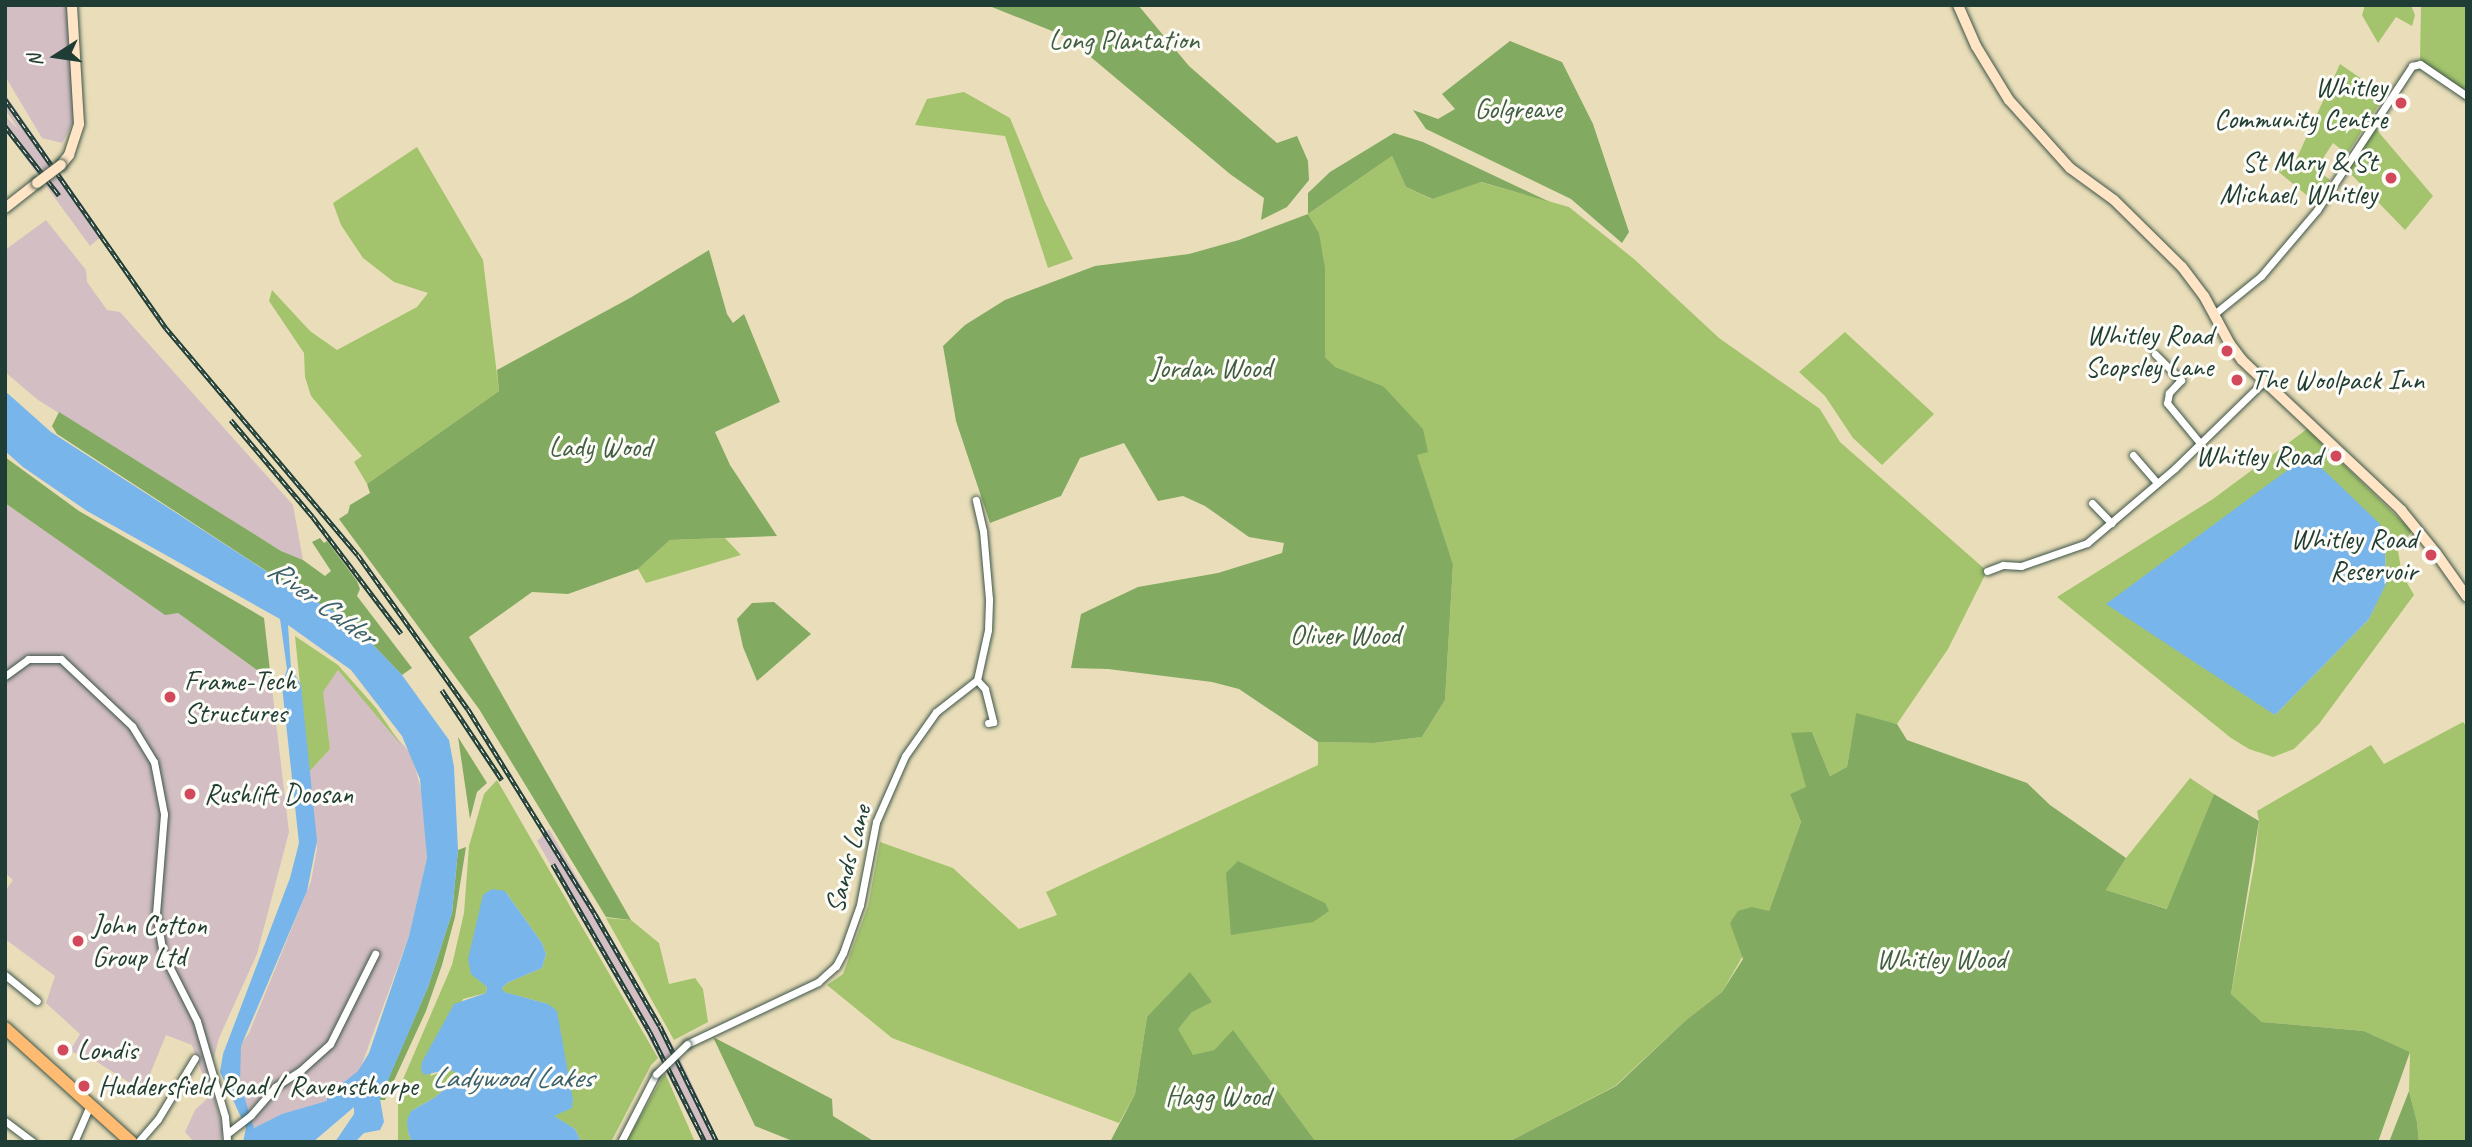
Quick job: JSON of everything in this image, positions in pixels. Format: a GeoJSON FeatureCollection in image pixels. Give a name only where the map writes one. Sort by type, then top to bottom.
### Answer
{"type":"FeatureCollection","features":[{"type":"Feature","properties":{"kind":"highway"},"geometry":{"type":"LineString","coordinates":[[5,1028],[131,1142]]}},
{"type":"Feature","properties":{"kind":"street"},"geometry":{"type":"LineString","coordinates":[[5,208],[61,165],[69,155],[79,124],[72,5]]}},
{"type":"Feature","properties":{"kind":"street"},"geometry":{"type":"LineString","coordinates":[[1958,5],[1976,46],[2009,100],[2070,168],[2114,200],[2182,267],[2230,344],[2263,383],[2401,510],[2437,553],[2467,597]]}},
{"type":"Feature","properties":{"kind":"street"},"geometry":{"type":"LineString","coordinates":[[2213,314],[2261,276],[2317,210],[2412,66],[2420,64],[2467,96]]}},
{"type":"Feature","properties":{"kind":"street"},"geometry":{"type":"LineString","coordinates":[[2155,354],[2181,380],[2169,393],[2166,403],[2200,443]]}},
{"type":"Feature","properties":{"kind":"street"},"geometry":{"type":"LineString","coordinates":[[1987,571],[2003,565],[2021,566],[2054,552],[2073,550],[2087,543],[2157,483],[2263,383]]}},
{"type":"Feature","properties":{"kind":"street"},"geometry":{"type":"LineString","coordinates":[[2133,455],[2157,483]]}},
{"type":"Feature","properties":{"kind":"street"},"geometry":{"type":"LineString","coordinates":[[976,500],[984,531],[989,599],[988,630],[977,681],[985,689],[991,711],[993,722],[988,723]]}},
{"type":"Feature","properties":{"kind":"street"},"geometry":{"type":"LineString","coordinates":[[2092,503],[2111,523]]}},
{"type":"Feature","properties":{"kind":"street"},"geometry":{"type":"LineString","coordinates":[[5,676],[28,659],[61,659],[132,726],[154,762],[164,814],[156,913],[163,954],[197,1021],[227,1137],[275,1087],[330,1044],[374,954]]}},
{"type":"Feature","properties":{"kind":"street","name":"Sands Lane"},"geometry":{"type":"LineString","coordinates":[[621,1142],[656,1074],[687,1044],[818,982],[836,966],[860,905],[876,822],[905,756],[936,712],[977,681]]}},
{"type":"Feature","properties":{"kind":"street"},"geometry":{"type":"LineString","coordinates":[[5,975],[37,1002]]}},
{"type":"Feature","properties":{"kind":"street"},"geometry":{"type":"LineString","coordinates":[[138,1142],[158,1119],[195,1058]]}},
{"type":"Feature","properties":{"kind":"street"},"geometry":{"type":"LineString","coordinates":[[74,1142],[90,1105]]}},
{"type":"Feature","properties":{"kind":"street"},"geometry":{"type":"LineString","coordinates":[[5,1121],[33,1142]]}},
{"type":"Feature","properties":{"kind":"shaded area"},"geometry":{"type":"Polygon","coordinates":[[[5,5],[72,5],[79,112],[62,143],[42,138],[5,76],[5,5]]]}},
{"type":"Feature","properties":{"kind":"shaded area"},"geometry":{"type":"Polygon","coordinates":[[[5,94],[103,235],[90,246],[5,130],[5,116],[18,129],[5,109],[5,94]]]}},
{"type":"Feature","properties":{"kind":"shaded area"},"geometry":{"type":"Polygon","coordinates":[[[46,220],[86,270],[87,282],[107,310],[120,312],[293,505],[303,560],[281,551],[38,400],[5,372],[5,250],[46,220]]]}},
{"type":"Feature","properties":{"kind":"shaded area"},"geometry":{"type":"Polygon","coordinates":[[[5,503],[164,614],[178,613],[271,680],[289,832],[257,954],[219,1038],[209,1076],[223,1130],[221,1142],[194,1142],[185,1132],[195,1110],[210,1096],[192,1045],[166,1035],[143,1091],[97,1062],[70,1051],[80,1034],[46,1003],[55,976],[5,939],[5,891],[13,880],[5,873],[5,503]]]}},
{"type":"Feature","properties":{"kind":"shaded area"},"geometry":{"type":"Polygon","coordinates":[[[338,670],[412,755],[424,801],[427,858],[409,936],[359,1072],[327,1102],[253,1128],[240,1083],[240,1046],[249,1033],[311,881],[317,849],[309,772],[330,749],[322,692],[338,670]]]}},
{"type":"Feature","properties":{"kind":"shaded area"},"geometry":{"type":"Polygon","coordinates":[[[549,829],[679,1056],[719,1142],[702,1142],[630,1001],[537,841],[549,829]]]}},
{"type":"Feature","properties":{"kind":"green space","name":"Long Plantation"},"geometry":{"type":"Polygon","coordinates":[[[987,5],[1138,5],[1189,66],[1277,143],[1297,136],[1308,161],[1309,180],[1287,207],[1261,220],[1264,198],[1230,174],[1067,37],[987,5]]]}},
{"type":"Feature","properties":{"kind":"green space"},"geometry":{"type":"Polygon","coordinates":[[[2365,5],[2411,5],[2415,15],[2412,26],[2396,17],[2378,43],[2362,15],[2365,5]]]}},
{"type":"Feature","properties":{"kind":"green space"},"geometry":{"type":"Polygon","coordinates":[[[2421,5],[2467,5],[2467,92],[2420,60],[2421,5]]]}},
{"type":"Feature","properties":{"kind":"green space","name":"Golgreave"},"geometry":{"type":"Polygon","coordinates":[[[1510,41],[1562,62],[1593,124],[1629,232],[1622,243],[1571,199],[1426,129],[1413,110],[1438,119],[1455,109],[1442,94],[1510,41]]]}},
{"type":"Feature","properties":{"kind":"green space"},"geometry":{"type":"Polygon","coordinates":[[[2340,64],[2385,95],[2347,154],[2333,143],[2316,169],[2330,180],[2316,203],[2274,168],[2295,162],[2340,64]]]}},
{"type":"Feature","properties":{"kind":"green space"},"geometry":{"type":"Polygon","coordinates":[[[964,92],[1010,118],[1044,200],[1073,259],[1048,268],[1005,136],[915,125],[927,99],[964,92]]]}},
{"type":"Feature","properties":{"kind":"green space"},"geometry":{"type":"Polygon","coordinates":[[[2376,129],[2433,196],[2405,230],[2348,171],[2376,129]]]}},
{"type":"Feature","properties":{"kind":"green space"},"geometry":{"type":"Polygon","coordinates":[[[1394,133],[1423,142],[1550,202],[1481,182],[1432,199],[1406,187],[1392,156],[1308,214],[1308,193],[1330,172],[1394,133]]]}},
{"type":"Feature","properties":{"kind":"green space"},"geometry":{"type":"Polygon","coordinates":[[[417,147],[483,260],[499,391],[367,484],[354,462],[362,456],[311,396],[305,377],[304,353],[269,301],[272,290],[310,331],[337,350],[417,307],[428,293],[394,282],[363,258],[341,225],[333,203],[417,147]]]}},
{"type":"Feature","properties":{"kind":"green space"},"geometry":{"type":"Polygon","coordinates":[[[1392,156],[1406,187],[1431,199],[1480,182],[1569,207],[1634,259],[1719,338],[1820,409],[1840,442],[1987,571],[1948,649],[1897,724],[1856,714],[1847,767],[1830,776],[1812,732],[1806,788],[1790,794],[1801,822],[1769,911],[1722,992],[1685,1021],[1615,1086],[1508,1142],[1316,1142],[1233,1031],[1214,1050],[1193,1056],[1177,1029],[1192,1012],[1147,1017],[1135,1094],[1119,1123],[892,1038],[827,985],[843,974],[868,906],[880,842],[953,868],[1019,929],[1057,915],[1046,892],[1318,765],[1318,742],[1374,743],[1422,737],[1445,700],[1453,564],[1416,454],[1383,386],[1334,367],[1325,357],[1319,233],[1308,214],[1392,156]]]}},
{"type":"Feature","properties":{"kind":"green space","name":"Jordan Wood"},"geometry":{"type":"Polygon","coordinates":[[[1308,214],[1319,233],[1325,268],[1325,357],[1335,367],[1383,386],[1423,429],[1428,452],[1417,455],[1453,564],[1445,700],[1422,737],[1374,743],[1318,742],[1239,689],[1212,682],[1108,669],[1071,668],[1081,614],[1138,587],[1218,573],[1282,553],[1284,543],[1249,537],[1205,506],[1183,496],[1158,501],[1124,443],[1080,458],[1061,496],[990,523],[956,421],[943,346],[965,325],[1005,300],[1095,266],[1189,254],[1239,240],[1308,214]]]}},
{"type":"Feature","properties":{"kind":"green space","name":"Lady Wood"},"geometry":{"type":"Polygon","coordinates":[[[709,250],[727,314],[733,323],[744,314],[780,402],[715,432],[730,465],[777,536],[670,540],[638,569],[568,594],[532,592],[469,637],[631,920],[606,917],[479,709],[339,519],[348,513],[350,505],[370,493],[367,484],[499,391],[497,370],[630,298],[709,250]]]}},
{"type":"Feature","properties":{"kind":"green space"},"geometry":{"type":"Polygon","coordinates":[[[1845,332],[1934,414],[1882,465],[1853,438],[1825,396],[1799,372],[1845,332]]]}},
{"type":"Feature","properties":{"kind":"green space"},"geometry":{"type":"Polygon","coordinates":[[[59,412],[325,576],[331,571],[312,542],[320,538],[324,543],[327,541],[357,581],[360,589],[357,596],[412,668],[402,675],[348,619],[297,591],[57,434],[52,426],[59,412]]]}},
{"type":"Feature","properties":{"kind":"green space"},"geometry":{"type":"Polygon","coordinates":[[[2307,429],[2412,531],[2398,551],[2402,574],[2414,595],[2319,724],[2294,749],[2273,757],[2249,749],[2231,738],[2057,597],[2213,499],[2307,429]],[[2385,547],[2266,708],[2275,715],[2369,619],[2386,583],[2385,547]]]}},
{"type":"Feature","properties":{"kind":"green space"},"geometry":{"type":"Polygon","coordinates":[[[5,457],[79,511],[264,618],[271,680],[178,613],[165,615],[5,503],[5,457]]]}},
{"type":"Feature","properties":{"kind":"green space"},"geometry":{"type":"Polygon","coordinates":[[[725,538],[741,555],[646,583],[638,569],[670,540],[725,538]]]}},
{"type":"Feature","properties":{"kind":"green space"},"geometry":{"type":"Polygon","coordinates":[[[774,602],[811,634],[757,681],[743,647],[737,619],[752,603],[774,602]]]}},
{"type":"Feature","properties":{"kind":"green space"},"geometry":{"type":"Polygon","coordinates":[[[295,636],[338,665],[376,708],[402,746],[338,670],[323,692],[330,749],[309,772],[295,636]]]}},
{"type":"Feature","properties":{"kind":"green space","name":"Whitley Wood"},"geometry":{"type":"Polygon","coordinates":[[[1856,713],[1897,724],[1907,740],[2027,783],[2050,805],[2126,858],[2106,890],[2167,909],[2214,794],[2259,821],[2231,994],[2262,1022],[2364,1031],[2410,1052],[2378,1142],[1508,1142],[1616,1086],[1685,1021],[1722,992],[1743,959],[1730,923],[1738,911],[1752,907],[1769,911],[1801,822],[1790,794],[1806,787],[1791,733],[1812,732],[1830,776],[1847,767],[1856,713]]]}},
{"type":"Feature","properties":{"kind":"green space"},"geometry":{"type":"Polygon","coordinates":[[[2463,722],[2467,727],[2467,1142],[2419,1142],[2409,1091],[2410,1052],[2364,1031],[2262,1022],[2231,994],[2255,860],[2259,821],[2257,811],[2371,745],[2384,764],[2463,722]]]}},
{"type":"Feature","properties":{"kind":"green space"},"geometry":{"type":"Polygon","coordinates":[[[458,737],[487,783],[477,792],[470,819],[458,737]]]}},
{"type":"Feature","properties":{"kind":"green space"},"geometry":{"type":"Polygon","coordinates":[[[2190,778],[2214,794],[2168,909],[2106,890],[2126,858],[2190,778]]]}},
{"type":"Feature","properties":{"kind":"green space"},"geometry":{"type":"Polygon","coordinates":[[[497,780],[658,1058],[651,1065],[611,1142],[581,1142],[575,1129],[553,1116],[548,1004],[503,992],[502,988],[507,983],[542,968],[546,954],[542,943],[505,891],[480,981],[487,987],[486,993],[463,999],[430,1076],[446,1070],[454,1071],[456,1075],[451,1084],[434,1098],[411,1111],[408,1132],[412,1142],[398,1142],[398,1091],[452,965],[464,913],[469,846],[484,794],[497,780]]]}},
{"type":"Feature","properties":{"kind":"green space"},"geometry":{"type":"Polygon","coordinates":[[[466,847],[455,917],[442,965],[426,1011],[385,1100],[379,1100],[428,987],[452,913],[458,850],[466,847]]]}},
{"type":"Feature","properties":{"kind":"green space"},"geometry":{"type":"Polygon","coordinates":[[[1238,861],[1325,903],[1329,911],[1313,922],[1231,935],[1226,873],[1238,861]]]}},
{"type":"Feature","properties":{"kind":"green space"},"geometry":{"type":"Polygon","coordinates":[[[606,918],[631,920],[659,943],[669,984],[695,978],[703,989],[708,1022],[674,1040],[606,918]]]}},
{"type":"Feature","properties":{"kind":"green space","name":"Hagg Wood"},"geometry":{"type":"Polygon","coordinates":[[[1190,972],[1212,1002],[1192,1012],[1178,1029],[1193,1055],[1214,1050],[1233,1030],[1316,1142],[1110,1142],[1135,1094],[1147,1017],[1190,972]]]}},
{"type":"Feature","properties":{"kind":"green space"},"geometry":{"type":"Polygon","coordinates":[[[713,1037],[832,1099],[833,1116],[875,1142],[795,1142],[755,1126],[713,1037]]]}},
{"type":"Feature","properties":{"kind":"green space"},"geometry":{"type":"Polygon","coordinates":[[[665,1073],[695,1142],[626,1142],[665,1073]]]}},
{"type":"Feature","properties":{"kind":"green space"},"geometry":{"type":"Polygon","coordinates":[[[2409,1091],[2419,1142],[2389,1142],[2409,1091]]]}},
{"type":"Feature","properties":{"kind":"water"},"geometry":{"type":"Polygon","coordinates":[[[5,391],[51,432],[297,591],[348,619],[402,675],[449,740],[454,767],[458,850],[452,913],[428,987],[380,1099],[384,1122],[380,1130],[364,1133],[355,1142],[335,1142],[354,1114],[354,1107],[313,1142],[243,1142],[246,1128],[220,1072],[223,1054],[290,878],[299,843],[282,686],[287,669],[280,619],[87,511],[23,467],[5,451],[5,391]],[[288,625],[291,668],[301,685],[317,841],[307,891],[241,1046],[240,1083],[254,1128],[282,1114],[327,1101],[327,1096],[358,1071],[369,1053],[409,936],[427,858],[420,779],[402,736],[351,670],[288,625]]]}},
{"type":"Feature","properties":{"kind":"water"},"geometry":{"type":"Polygon","coordinates":[[[2308,455],[2380,524],[2385,547],[2386,584],[2369,619],[2275,715],[2106,604],[2308,455]]]}},
{"type":"Feature","properties":{"kind":"water","name":"Ladywood Lakes"},"geometry":{"type":"Polygon","coordinates":[[[492,889],[505,891],[542,943],[546,954],[542,968],[507,983],[502,988],[504,992],[548,1004],[557,1011],[573,1100],[572,1108],[554,1116],[575,1129],[581,1142],[412,1142],[408,1132],[407,1120],[411,1111],[434,1098],[451,1084],[455,1075],[454,1071],[446,1070],[424,1075],[421,1069],[422,1062],[454,1004],[486,993],[487,987],[471,974],[468,959],[483,895],[492,889]]]}},
{"type":"Feature","properties":{"kind":"railway"},"geometry":{"type":"LineString","coordinates":[[5,99],[166,328],[358,555],[468,709],[595,914],[660,1026],[717,1142]]}},
{"type":"Feature","properties":{"kind":"railway"},"geometry":{"type":"LineString","coordinates":[[5,126],[59,195]]}},
{"type":"Feature","properties":{"kind":"railway"},"geometry":{"type":"LineString","coordinates":[[231,420],[313,517],[401,633]]}},
{"type":"Feature","properties":{"kind":"railway"},"geometry":{"type":"LineString","coordinates":[[442,690],[502,780]]}},
{"type":"Feature","properties":{"kind":"railway"},"geometry":{"type":"LineString","coordinates":[[553,864],[650,1032],[705,1142]]}},
{"type":"Feature","properties":{"kind":"place","name":"Whitley Community Centre"},"geometry":{"type":"Point","coordinates":[2401,103]}},
{"type":"Feature","properties":{"kind":"place","name":"St Mary & St Michael, Whitley"},"geometry":{"type":"Point","coordinates":[2391,178]}},
{"type":"Feature","properties":{"kind":"place","name":"Whitley Road Scopsley Lane"},"geometry":{"type":"Point","coordinates":[2227,351]}},
{"type":"Feature","properties":{"kind":"place","name":"The Woolpack Inn"},"geometry":{"type":"Point","coordinates":[2237,380]}},
{"type":"Feature","properties":{"kind":"place","name":"Whitley Road"},"geometry":{"type":"Point","coordinates":[2336,456]}},
{"type":"Feature","properties":{"kind":"place","name":"Whitley Road Reservoir"},"geometry":{"type":"Point","coordinates":[2431,555]}},
{"type":"Feature","properties":{"kind":"place","name":"Frame-Tech Structures"},"geometry":{"type":"Point","coordinates":[170,697]}},
{"type":"Feature","properties":{"kind":"place","name":"Rushlift Doosan"},"geometry":{"type":"Point","coordinates":[190,794]}},
{"type":"Feature","properties":{"kind":"place","name":"John Cotton Group Ltd"},"geometry":{"type":"Point","coordinates":[78,941]}},
{"type":"Feature","properties":{"kind":"place","name":"Londis"},"geometry":{"type":"Point","coordinates":[63,1050]}},
{"type":"Feature","properties":{"kind":"place","name":"Huddersfield Road / Ravensthorpe"},"geometry":{"type":"Point","coordinates":[84,1086]}},
{"type":"Feature","properties":{"kind":"water label","name":"River Calder"},"geometry":{"type":"Point","coordinates":[322,602]}},
{"type":"Feature","properties":{"kind":"park label","name":"Oliver Wood"},"geometry":{"type":"Point","coordinates":[1345,635]}}]}
